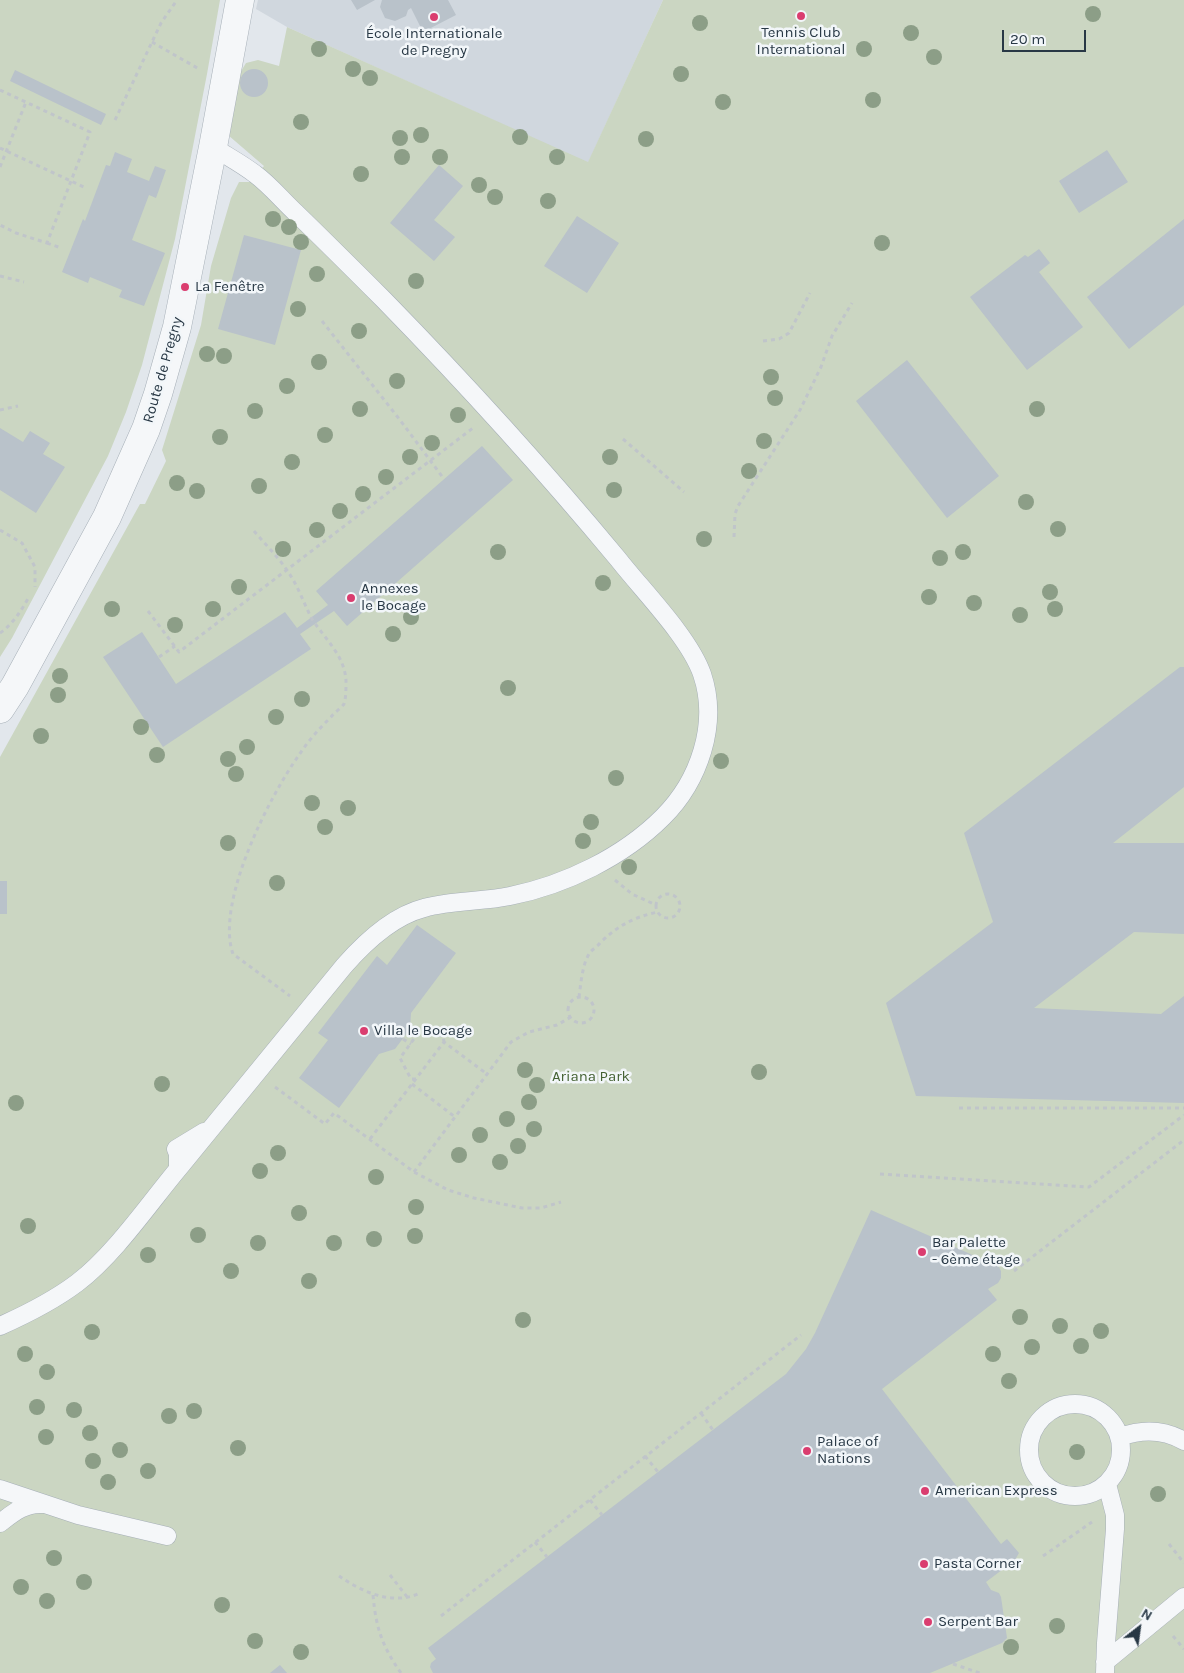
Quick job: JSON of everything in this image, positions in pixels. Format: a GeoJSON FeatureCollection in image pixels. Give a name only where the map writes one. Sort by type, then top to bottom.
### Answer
{"type":"FeatureCollection","features":[{"type":"Feature","properties":{"kind":"street","name":"Route de Pregny"},"geometry":{"type":"LineString","coordinates":[[0,709],[15,686],[85,561],[107,517],[146,429],[169,360],[177,327],[240,0]]}},
{"type":"Feature","properties":{"kind":"lane"},"geometry":{"type":"LineString","coordinates":[[0,1326],[29,1313],[77,1283],[105,1258],[359,949],[399,918],[426,907],[503,898],[548,886],[602,861],[642,836],[665,816],[684,792],[696,770],[703,751],[708,706],[702,675],[690,651],[666,619],[566,498],[411,328],[310,226],[256,175],[213,147]]}},
{"type":"Feature","properties":{"kind":"lane"},"geometry":{"type":"LineString","coordinates":[[178,1169],[176,1149],[215,1124]]}},
{"type":"Feature","properties":{"kind":"lane"},"geometry":{"type":"LineString","coordinates":[[1073,1403],[1088,1405],[1102,1412],[1113,1423],[1120,1437],[1122,1453],[1118,1468],[1100,1488],[1083,1496],[1068,1496],[1053,1491],[1042,1482],[1033,1470],[1029,1455],[1030,1440],[1035,1426],[1045,1414],[1058,1406],[1073,1403]]}},
{"type":"Feature","properties":{"kind":"lane"},"geometry":{"type":"LineString","coordinates":[[1120,1437],[1142,1431],[1155,1431],[1184,1441]]}},
{"type":"Feature","properties":{"kind":"lane"},"geometry":{"type":"LineString","coordinates":[[1100,1488],[1115,1515],[1105,1667]]}},
{"type":"Feature","properties":{"kind":"lane"},"geometry":{"type":"LineString","coordinates":[[5,1491],[109,1524],[167,1536]]}},
{"type":"Feature","properties":{"kind":"lane"},"geometry":{"type":"LineString","coordinates":[[5,1491],[16,1497],[19,1504],[14,1512]]}},
{"type":"Feature","properties":{"kind":"lane"},"geometry":{"type":"LineString","coordinates":[[0,1523],[14,1512],[34,1504],[48,1505]]}},
{"type":"Feature","properties":{"kind":"lane"},"geometry":{"type":"LineString","coordinates":[[1105,1667],[1184,1597]]}},
{"type":"Feature","properties":{"kind":"path"},"geometry":{"type":"LineString","coordinates":[[115,120],[161,23],[176,0]]}},
{"type":"Feature","properties":{"kind":"path"},"geometry":{"type":"LineString","coordinates":[[152,42],[199,70]]}},
{"type":"Feature","properties":{"kind":"path"},"geometry":{"type":"LineString","coordinates":[[0,90],[90,132],[47,243]]}},
{"type":"Feature","properties":{"kind":"path"},"geometry":{"type":"LineString","coordinates":[[0,167],[26,102]]}},
{"type":"Feature","properties":{"kind":"path"},"geometry":{"type":"LineString","coordinates":[[0,148],[86,188]]}},
{"type":"Feature","properties":{"kind":"path"},"geometry":{"type":"LineString","coordinates":[[0,225],[16,233],[61,248]]}},
{"type":"Feature","properties":{"kind":"path"},"geometry":{"type":"LineString","coordinates":[[1,277],[24,282]]}},
{"type":"Feature","properties":{"kind":"path"},"geometry":{"type":"LineString","coordinates":[[763,341],[779,339],[789,333],[810,293]]}},
{"type":"Feature","properties":{"kind":"path"},"geometry":{"type":"LineString","coordinates":[[734,537],[735,514],[738,506],[800,410],[821,367],[832,336],[852,303]]}},
{"type":"Feature","properties":{"kind":"path"},"geometry":{"type":"LineString","coordinates":[[322,321],[444,479]]}},
{"type":"Feature","properties":{"kind":"path"},"geometry":{"type":"LineString","coordinates":[[0,410],[18,406]]}},
{"type":"Feature","properties":{"kind":"path"},"geometry":{"type":"LineString","coordinates":[[148,611],[179,652],[491,414]]}},
{"type":"Feature","properties":{"kind":"path"},"geometry":{"type":"LineString","coordinates":[[623,438],[684,492]]}},
{"type":"Feature","properties":{"kind":"path"},"geometry":{"type":"LineString","coordinates":[[0,530],[22,543],[34,567],[35,587],[18,615],[0,633]]}},
{"type":"Feature","properties":{"kind":"path"},"geometry":{"type":"LineString","coordinates":[[254,531],[287,570],[311,618],[341,658],[346,680],[344,703],[310,739],[287,772],[250,846],[234,897],[229,923],[229,944],[233,954],[309,1009]]}},
{"type":"Feature","properties":{"kind":"path"},"geometry":{"type":"LineString","coordinates":[[159,657],[175,646]]}},
{"type":"Feature","properties":{"kind":"path"},"geometry":{"type":"LineString","coordinates":[[602,861],[621,886],[632,894],[656,905]]}},
{"type":"Feature","properties":{"kind":"path"},"geometry":{"type":"LineString","coordinates":[[666,894],[674,896],[679,902],[679,909],[675,915],[664,917],[658,912],[656,905],[659,898],[666,894]]}},
{"type":"Feature","properties":{"kind":"path"},"geometry":{"type":"LineString","coordinates":[[579,997],[583,972],[589,954],[604,939],[626,922],[640,915],[658,912]]}},
{"type":"Feature","properties":{"kind":"path"},"geometry":{"type":"LineString","coordinates":[[579,997],[587,998],[594,1008],[592,1016],[582,1023],[574,1021],[570,1017],[568,1009],[571,1001],[579,997]]}},
{"type":"Feature","properties":{"kind":"path"},"geometry":{"type":"LineString","coordinates":[[414,1172],[511,1042],[529,1032],[556,1025],[570,1017]]}},
{"type":"Feature","properties":{"kind":"path"},"geometry":{"type":"LineString","coordinates":[[416,1079],[411,1079],[400,1058],[419,1032],[442,1036],[444,1042],[487,1074]]}},
{"type":"Feature","properties":{"kind":"path"},"geometry":{"type":"LineString","coordinates":[[403,1039],[411,1044]]}},
{"type":"Feature","properties":{"kind":"path"},"geometry":{"type":"LineString","coordinates":[[370,1139],[444,1042]]}},
{"type":"Feature","properties":{"kind":"path"},"geometry":{"type":"LineString","coordinates":[[258,1073],[325,1124],[334,1113],[414,1172],[448,1190],[522,1208],[541,1208],[561,1202]]}},
{"type":"Feature","properties":{"kind":"path"},"geometry":{"type":"LineString","coordinates":[[412,1084],[455,1116]]}},
{"type":"Feature","properties":{"kind":"path"},"geometry":{"type":"LineString","coordinates":[[959,1108],[1184,1108]]}},
{"type":"Feature","properties":{"kind":"path"},"geometry":{"type":"LineString","coordinates":[[880,1174],[1089,1187],[1184,1116]]}},
{"type":"Feature","properties":{"kind":"path"},"geometry":{"type":"LineString","coordinates":[[1014,1271],[1184,1140]]}},
{"type":"Feature","properties":{"kind":"path"},"geometry":{"type":"LineString","coordinates":[[440,1616],[801,1335]]}},
{"type":"Feature","properties":{"kind":"path"},"geometry":{"type":"LineString","coordinates":[[700,1413],[713,1430]]}},
{"type":"Feature","properties":{"kind":"path"},"geometry":{"type":"LineString","coordinates":[[645,1456],[658,1472]]}},
{"type":"Feature","properties":{"kind":"path"},"geometry":{"type":"LineString","coordinates":[[1043,1556],[1097,1517],[1100,1488]]}},
{"type":"Feature","properties":{"kind":"path"},"geometry":{"type":"LineString","coordinates":[[590,1500],[602,1515]]}},
{"type":"Feature","properties":{"kind":"path"},"geometry":{"type":"LineString","coordinates":[[535,1542],[546,1557]]}},
{"type":"Feature","properties":{"kind":"path"},"geometry":{"type":"LineString","coordinates":[[1169,1544],[1184,1563]]}},
{"type":"Feature","properties":{"kind":"path"},"geometry":{"type":"LineString","coordinates":[[390,1575],[408,1598]]}},
{"type":"Feature","properties":{"kind":"path"},"geometry":{"type":"LineString","coordinates":[[339,1576],[373,1595],[387,1598],[408,1598],[420,1594]]}},
{"type":"Feature","properties":{"kind":"path"},"geometry":{"type":"LineString","coordinates":[[373,1595],[376,1624],[386,1650],[401,1673]]}},
{"type":"Feature","properties":{"kind":"path"},"geometry":{"type":"LineString","coordinates":[[953,1664],[980,1673]]}},
{"type":"Feature","properties":{"kind":"shaded area"},"geometry":{"type":"Polygon","coordinates":[[[258,0],[663,0],[588,163],[287,27],[256,9],[258,0]]]}},
{"type":"Feature","properties":{"kind":"green space"},"geometry":{"type":"Polygon","coordinates":[[[0,0],[220,0],[175,239],[142,365],[108,456],[12,638],[0,657],[0,0]]]}},
{"type":"Feature","properties":{"kind":"green space","name":"Ariana Park"},"geometry":{"type":"Polygon","coordinates":[[[663,0],[1184,0],[1184,1673],[0,1673],[0,757],[140,504],[145,504],[166,461],[162,450],[201,325],[211,266],[231,198],[239,182],[250,182],[264,166],[228,135],[240,73],[246,63],[258,60],[279,66],[287,27],[588,162],[663,0]]]}},
{"type":"Feature","properties":{"kind":"building","name":"École Internationale de Pregny"},"geometry":{"type":"Polygon","coordinates":[[[351,0],[375,0],[357,10],[351,0]]]}},
{"type":"Feature","properties":{"kind":"building","name":"École Internationale de Pregny"},"geometry":{"type":"Polygon","coordinates":[[[382,0],[448,0],[456,15],[423,32],[411,8],[406,16],[395,21],[385,18],[380,7],[382,0]]]}},
{"type":"Feature","properties":{"kind":"building"},"geometry":{"type":"Polygon","coordinates":[[[254,69],[264,73],[268,83],[264,93],[254,97],[244,93],[240,83],[244,73],[254,69]]]}},
{"type":"Feature","properties":{"kind":"building"},"geometry":{"type":"Polygon","coordinates":[[[15,70],[106,114],[101,125],[10,81],[15,70]]]}},
{"type":"Feature","properties":{"kind":"building"},"geometry":{"type":"Polygon","coordinates":[[[1107,150],[1128,182],[1079,213],[1059,181],[1107,150]]]}},
{"type":"Feature","properties":{"kind":"building"},"geometry":{"type":"Polygon","coordinates":[[[115,152],[132,159],[127,172],[149,181],[155,166],[166,170],[156,198],[149,195],[132,240],[165,253],[144,306],[119,297],[122,290],[90,277],[88,283],[62,272],[83,219],[85,221],[106,165],[110,166],[115,152]]]}},
{"type":"Feature","properties":{"kind":"building"},"geometry":{"type":"Polygon","coordinates":[[[439,165],[463,186],[434,220],[455,237],[434,261],[390,223],[439,165]]]}},
{"type":"Feature","properties":{"kind":"building"},"geometry":{"type":"Polygon","coordinates":[[[577,216],[619,243],[587,293],[544,266],[577,216]]]}},
{"type":"Feature","properties":{"kind":"building"},"geometry":{"type":"Polygon","coordinates":[[[1184,219],[1184,305],[1129,349],[1087,297],[1184,219]]]}},
{"type":"Feature","properties":{"kind":"building"},"geometry":{"type":"Polygon","coordinates":[[[244,235],[301,250],[275,345],[218,329],[244,235]]]}},
{"type":"Feature","properties":{"kind":"building"},"geometry":{"type":"Polygon","coordinates":[[[1039,249],[1050,263],[1039,272],[1083,327],[1027,370],[970,297],[1025,255],[1028,257],[1039,249]]]}},
{"type":"Feature","properties":{"kind":"building"},"geometry":{"type":"Polygon","coordinates":[[[907,360],[999,476],[947,518],[856,401],[907,360]]]}},
{"type":"Feature","properties":{"kind":"building"},"geometry":{"type":"Polygon","coordinates":[[[0,428],[23,442],[30,431],[50,443],[43,454],[65,467],[36,513],[0,490],[0,428]]]}},
{"type":"Feature","properties":{"kind":"building","name":"Annexes le Bocage"},"geometry":{"type":"Polygon","coordinates":[[[482,446],[513,480],[347,626],[334,611],[300,634],[311,649],[163,747],[103,657],[142,632],[176,684],[285,612],[297,628],[328,605],[316,591],[482,446]]]}},
{"type":"Feature","properties":{"kind":"building"},"geometry":{"type":"Polygon","coordinates":[[[1180,667],[1184,667],[1184,787],[1113,843],[1184,843],[1184,934],[1134,932],[1034,1008],[1161,1014],[1184,996],[1184,1103],[916,1096],[886,1003],[993,922],[964,833],[1180,667]]]}},
{"type":"Feature","properties":{"kind":"building"},"geometry":{"type":"Polygon","coordinates":[[[0,881],[7,881],[7,914],[0,914],[0,881]]]}},
{"type":"Feature","properties":{"kind":"building","name":"Villa le Bocage"},"geometry":{"type":"Polygon","coordinates":[[[417,925],[456,953],[411,1013],[410,1029],[395,1049],[379,1054],[339,1108],[299,1078],[328,1040],[318,1033],[377,956],[387,965],[417,925]]]}},
{"type":"Feature","properties":{"kind":"building","name":"Palace of Nations"},"geometry":{"type":"Polygon","coordinates":[[[871,1210],[993,1264],[999,1267],[1001,1271],[1001,1278],[998,1283],[988,1289],[997,1300],[882,1389],[1001,1544],[1007,1539],[1019,1553],[1015,1560],[986,1582],[991,1590],[999,1593],[1001,1597],[1007,1638],[1002,1643],[930,1673],[433,1673],[430,1667],[431,1663],[436,1659],[428,1648],[786,1374],[806,1349],[815,1333],[871,1210]]]}},
{"type":"Feature","properties":{"kind":"building"},"geometry":{"type":"Polygon","coordinates":[[[280,1665],[287,1673],[270,1673],[280,1665]]]}},
{"type":"Feature","properties":{"kind":"place","name":"Tennis Club International"},"geometry":{"type":"Point","coordinates":[801,16]}},
{"type":"Feature","properties":{"kind":"place","name":"École Internationale de Pregny"},"geometry":{"type":"Point","coordinates":[434,17]}},
{"type":"Feature","properties":{"kind":"place","name":"La Fenêtre"},"geometry":{"type":"Point","coordinates":[185,287]}},
{"type":"Feature","properties":{"kind":"place","name":"Annexes le Bocage"},"geometry":{"type":"Point","coordinates":[351,598]}},
{"type":"Feature","properties":{"kind":"place","name":"Villa le Bocage"},"geometry":{"type":"Point","coordinates":[364,1031]}},
{"type":"Feature","properties":{"kind":"place","name":"Bar Palette - 6ème étage"},"geometry":{"type":"Point","coordinates":[922,1252]}},
{"type":"Feature","properties":{"kind":"place","name":"Palace of Nations"},"geometry":{"type":"Point","coordinates":[807,1451]}},
{"type":"Feature","properties":{"kind":"place","name":"American Express"},"geometry":{"type":"Point","coordinates":[925,1491]}},
{"type":"Feature","properties":{"kind":"place","name":"Pasta Corner"},"geometry":{"type":"Point","coordinates":[924,1564]}},
{"type":"Feature","properties":{"kind":"place","name":"Serpent Bar"},"geometry":{"type":"Point","coordinates":[928,1622]}}]}
